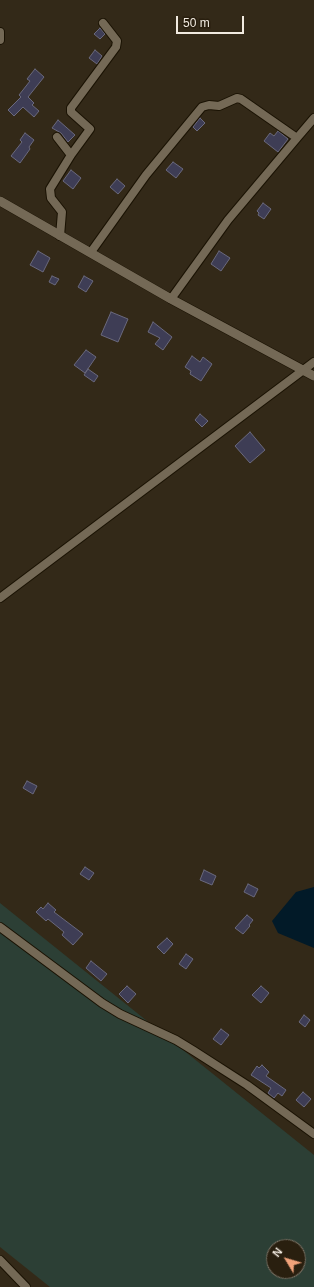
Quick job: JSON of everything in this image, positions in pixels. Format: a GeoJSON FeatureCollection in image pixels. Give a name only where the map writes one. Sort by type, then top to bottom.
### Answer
{"type":"FeatureCollection","features":[{"type":"Feature","properties":{"kind":"street"},"geometry":{"type":"LineString","coordinates":[[60,236],[62,212],[51,198],[50,189],[71,155],[90,129],[72,112],[71,108],[116,48],[117,41],[103,23]]}},
{"type":"Feature","properties":{"kind":"street"},"geometry":{"type":"LineString","coordinates":[[0,32],[0,40]]}},
{"type":"Feature","properties":{"kind":"street"},"geometry":{"type":"LineString","coordinates":[[91,252],[146,175],[202,107],[210,105],[219,106],[233,99],[241,99],[297,138]]}},
{"type":"Feature","properties":{"kind":"street"},"geometry":{"type":"LineString","coordinates":[[171,299],[224,226],[314,118]]}},
{"type":"Feature","properties":{"kind":"street"},"geometry":{"type":"LineString","coordinates":[[57,136],[71,155]]}},
{"type":"Feature","properties":{"kind":"street"},"geometry":{"type":"LineString","coordinates":[[0,201],[171,299],[314,376]]}},
{"type":"Feature","properties":{"kind":"street"},"geometry":{"type":"LineString","coordinates":[[0,598],[314,362]]}},
{"type":"Feature","properties":{"kind":"street"},"geometry":{"type":"LineString","coordinates":[[0,927],[102,1003],[126,1017],[176,1040],[194,1051],[247,1085],[314,1134]]}},
{"type":"Feature","properties":{"kind":"street"},"geometry":{"type":"LineString","coordinates":[[0,1260],[26,1287]]}},
{"type":"Feature","properties":{"kind":"green space"},"geometry":{"type":"Polygon","coordinates":[[[0,903],[314,1155],[314,1287],[50,1287],[0,1247],[0,903]]]}},
{"type":"Feature","properties":{"kind":"water"},"geometry":{"type":"Polygon","coordinates":[[[314,887],[314,948],[278,933],[272,921],[296,892],[314,887]]]}},
{"type":"Feature","properties":{"kind":"building"},"geometry":{"type":"Polygon","coordinates":[[[100,28],[105,34],[100,39],[94,34],[100,28]]]}},
{"type":"Feature","properties":{"kind":"building"},"geometry":{"type":"Polygon","coordinates":[[[95,50],[102,56],[97,64],[89,58],[95,50]]]}},
{"type":"Feature","properties":{"kind":"building"},"geometry":{"type":"Polygon","coordinates":[[[35,69],[44,77],[28,97],[34,103],[32,105],[39,111],[34,117],[23,107],[14,116],[8,110],[21,97],[19,95],[30,81],[27,79],[35,69]]]}},
{"type":"Feature","properties":{"kind":"building"},"geometry":{"type":"Polygon","coordinates":[[[200,118],[205,123],[197,131],[193,127],[200,118]]]}},
{"type":"Feature","properties":{"kind":"building"},"geometry":{"type":"Polygon","coordinates":[[[58,120],[75,135],[68,142],[61,133],[52,128],[58,120]]]}},
{"type":"Feature","properties":{"kind":"building"},"geometry":{"type":"Polygon","coordinates":[[[278,131],[288,139],[278,152],[264,141],[270,133],[274,136],[278,131]]]}},
{"type":"Feature","properties":{"kind":"building"},"geometry":{"type":"Polygon","coordinates":[[[25,133],[34,140],[29,147],[30,149],[20,163],[11,156],[22,142],[20,140],[25,133]]]}},
{"type":"Feature","properties":{"kind":"building"},"geometry":{"type":"Polygon","coordinates":[[[173,162],[183,169],[176,178],[166,170],[173,162]]]}},
{"type":"Feature","properties":{"kind":"building"},"geometry":{"type":"Polygon","coordinates":[[[71,170],[81,178],[73,189],[63,181],[71,170]]]}},
{"type":"Feature","properties":{"kind":"building"},"geometry":{"type":"Polygon","coordinates":[[[117,179],[125,186],[118,194],[110,187],[117,179]]]}},
{"type":"Feature","properties":{"kind":"building"},"geometry":{"type":"Polygon","coordinates":[[[263,203],[271,209],[264,219],[258,215],[259,213],[257,211],[263,203]]]}},
{"type":"Feature","properties":{"kind":"building"},"geometry":{"type":"Polygon","coordinates":[[[38,251],[50,258],[43,272],[30,265],[38,251]]]}},
{"type":"Feature","properties":{"kind":"building"},"geometry":{"type":"Polygon","coordinates":[[[219,251],[230,258],[221,271],[211,264],[219,251]]]}},
{"type":"Feature","properties":{"kind":"building"},"geometry":{"type":"Polygon","coordinates":[[[52,276],[59,279],[55,285],[49,282],[52,276]]]}},
{"type":"Feature","properties":{"kind":"building"},"geometry":{"type":"Polygon","coordinates":[[[84,276],[93,281],[86,292],[78,287],[84,276]]]}},
{"type":"Feature","properties":{"kind":"building"},"geometry":{"type":"Polygon","coordinates":[[[111,312],[128,319],[118,342],[101,335],[111,312]]]}},
{"type":"Feature","properties":{"kind":"building"},"geometry":{"type":"Polygon","coordinates":[[[153,322],[172,337],[163,350],[155,344],[160,338],[148,332],[153,322]]]}},
{"type":"Feature","properties":{"kind":"building"},"geometry":{"type":"Polygon","coordinates":[[[86,350],[96,357],[85,373],[74,365],[86,350]]]}},
{"type":"Feature","properties":{"kind":"building"},"geometry":{"type":"Polygon","coordinates":[[[192,356],[200,362],[203,357],[212,364],[201,381],[190,374],[191,371],[185,367],[192,356]]]}},
{"type":"Feature","properties":{"kind":"building"},"geometry":{"type":"Polygon","coordinates":[[[88,369],[98,376],[94,382],[84,375],[88,369]]]}},
{"type":"Feature","properties":{"kind":"building"},"geometry":{"type":"Polygon","coordinates":[[[200,414],[208,421],[202,427],[195,420],[200,414]]]}},
{"type":"Feature","properties":{"kind":"building"},"geometry":{"type":"Polygon","coordinates":[[[250,432],[265,450],[250,463],[235,446],[250,432]]]}},
{"type":"Feature","properties":{"kind":"building"},"geometry":{"type":"Polygon","coordinates":[[[27,781],[37,786],[33,794],[23,788],[27,781]]]}},
{"type":"Feature","properties":{"kind":"building"},"geometry":{"type":"Polygon","coordinates":[[[85,867],[94,873],[89,880],[80,874],[85,867]]]}},
{"type":"Feature","properties":{"kind":"building"},"geometry":{"type":"Polygon","coordinates":[[[204,870],[216,876],[212,885],[200,880],[204,870]]]}},
{"type":"Feature","properties":{"kind":"building"},"geometry":{"type":"Polygon","coordinates":[[[248,884],[258,889],[254,897],[244,892],[248,884]]]}},
{"type":"Feature","properties":{"kind":"building"},"geometry":{"type":"Polygon","coordinates":[[[48,903],[56,910],[54,912],[83,934],[73,945],[62,935],[64,932],[48,919],[46,921],[36,912],[41,907],[43,909],[48,903]]]}},
{"type":"Feature","properties":{"kind":"building"},"geometry":{"type":"Polygon","coordinates":[[[247,915],[253,920],[243,934],[235,928],[247,915]]]}},
{"type":"Feature","properties":{"kind":"building"},"geometry":{"type":"Polygon","coordinates":[[[167,938],[173,944],[164,954],[157,947],[167,938]]]}},
{"type":"Feature","properties":{"kind":"building"},"geometry":{"type":"Polygon","coordinates":[[[186,954],[193,959],[186,969],[179,964],[186,954]]]}},
{"type":"Feature","properties":{"kind":"building"},"geometry":{"type":"Polygon","coordinates":[[[91,961],[107,974],[101,981],[86,968],[91,961]]]}},
{"type":"Feature","properties":{"kind":"building"},"geometry":{"type":"Polygon","coordinates":[[[127,986],[136,994],[128,1003],[119,994],[127,986]]]}},
{"type":"Feature","properties":{"kind":"building"},"geometry":{"type":"Polygon","coordinates":[[[261,986],[269,993],[261,1003],[252,995],[261,986]]]}},
{"type":"Feature","properties":{"kind":"building"},"geometry":{"type":"Polygon","coordinates":[[[304,1015],[310,1020],[305,1027],[299,1022],[304,1015]]]}},
{"type":"Feature","properties":{"kind":"building"},"geometry":{"type":"Polygon","coordinates":[[[221,1029],[229,1035],[221,1045],[213,1039],[221,1029]]]}},
{"type":"Feature","properties":{"kind":"building"},"geometry":{"type":"Polygon","coordinates":[[[262,1065],[269,1072],[266,1076],[286,1090],[282,1096],[278,1093],[274,1098],[268,1093],[271,1088],[251,1075],[257,1066],[259,1068],[262,1065]]]}},
{"type":"Feature","properties":{"kind":"building"},"geometry":{"type":"Polygon","coordinates":[[[303,1092],[311,1099],[304,1107],[296,1100],[303,1092]]]}}]}
